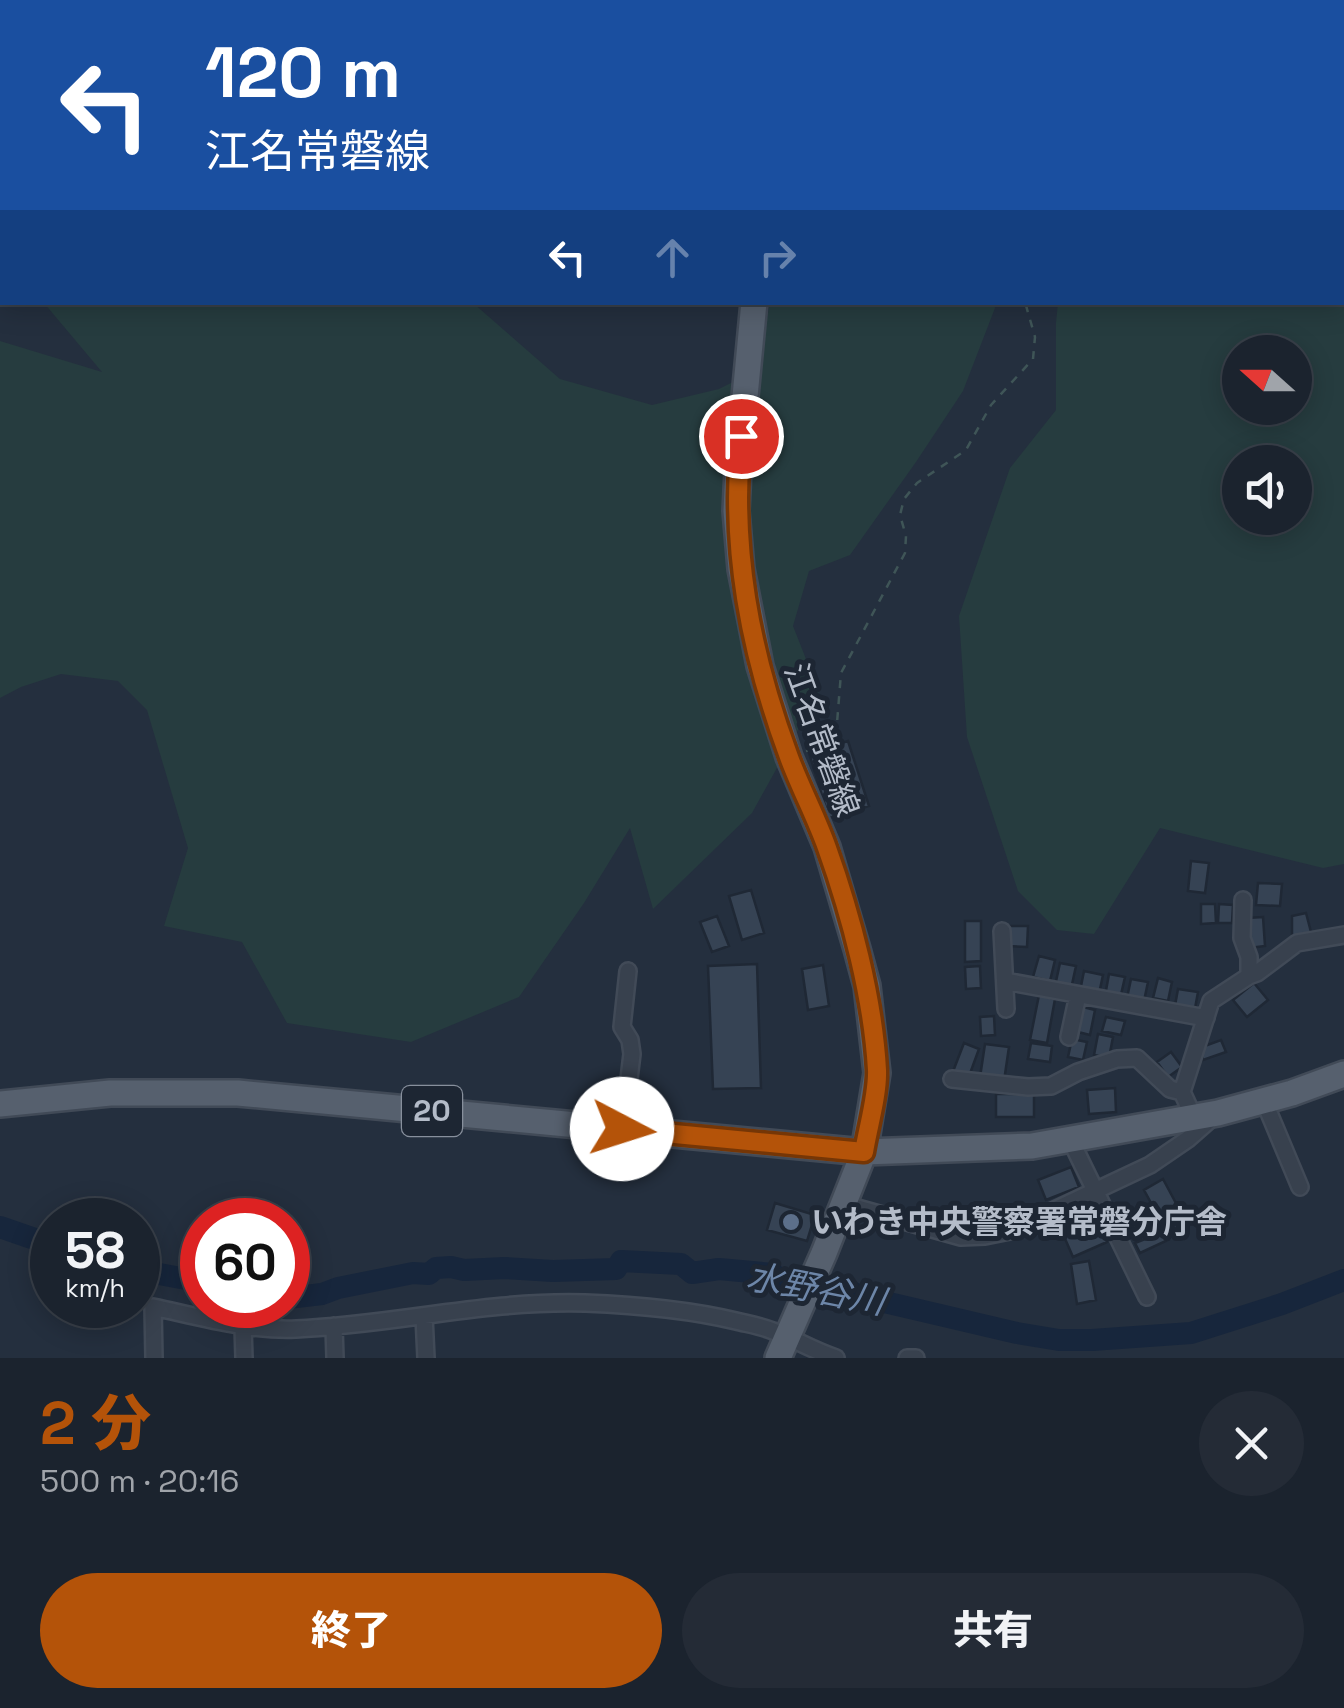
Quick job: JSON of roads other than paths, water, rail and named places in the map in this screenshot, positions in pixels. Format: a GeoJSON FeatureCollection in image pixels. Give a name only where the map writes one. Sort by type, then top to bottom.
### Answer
{"type":"FeatureCollection","features":[{"type":"Feature","properties":{"kind":"main road","name":"江名常磐線"},"geometry":{"type":"LineString","coordinates":[[754,305],[738,470],[741,569],[760,666],[789,756],[827,847],[866,986],[878,1074],[864,1152],[788,1336]]}},
{"type":"Feature","properties":{"kind":"main road","name":"20"},"geometry":{"type":"LineString","coordinates":[[12,1103],[110,1093],[238,1094],[864,1152],[1032,1146],[1264,1102],[1344,1074]]}},
{"type":"Feature","properties":{"kind":"street"},"geometry":{"type":"LineString","coordinates":[[1243,900],[1242,938],[1250,957],[1249,976]]}},
{"type":"Feature","properties":{"kind":"street"},"geometry":{"type":"LineString","coordinates":[[1002,931],[1006,1008]]}},
{"type":"Feature","properties":{"kind":"street"},"geometry":{"type":"LineString","coordinates":[[1182,1092],[1211,1002],[1297,944],[1344,935]]}},
{"type":"Feature","properties":{"kind":"street"},"geometry":{"type":"LineString","coordinates":[[622,1129],[632,1054],[622,1027],[628,972]]}},
{"type":"Feature","properties":{"kind":"street"},"geometry":{"type":"LineString","coordinates":[[1004,981],[1206,1018]]}},
{"type":"Feature","properties":{"kind":"street"},"geometry":{"type":"LineString","coordinates":[[1070,1038],[1078,995]]}},
{"type":"Feature","properties":{"kind":"street"},"geometry":{"type":"LineString","coordinates":[[843,1204],[961,1237],[1010,1231],[1150,1165],[1188,1138],[1206,1115],[1137,1058],[1117,1059],[1051,1086],[952,1079]]}},
{"type":"Feature","properties":{"kind":"street"},"geometry":{"type":"LineString","coordinates":[[0,1092],[12,1103]]}},
{"type":"Feature","properties":{"kind":"street"},"geometry":{"type":"LineString","coordinates":[[1264,1102],[1300,1187]]}},
{"type":"Feature","properties":{"kind":"street"},"geometry":{"type":"LineString","coordinates":[[1070,1139],[1147,1296]]}},
{"type":"Feature","properties":{"kind":"street"},"geometry":{"type":"LineString","coordinates":[[268,1328],[334,1326],[492,1306],[599,1304],[707,1314],[771,1330],[836,1358]]}},
{"type":"Feature","properties":{"kind":"street"},"geometry":{"type":"LineString","coordinates":[[154,1358],[153,1308],[180,1313]]}},
{"type":"Feature","properties":{"kind":"street"},"geometry":{"type":"LineString","coordinates":[[424,1316],[426,1358]]}},
{"type":"Feature","properties":{"kind":"street"},"geometry":{"type":"LineString","coordinates":[[334,1326],[336,1358]]}},
{"type":"Feature","properties":{"kind":"street"},"geometry":{"type":"LineString","coordinates":[[243,1328],[244,1358]]}},
{"type":"Feature","properties":{"kind":"street"},"geometry":{"type":"LineString","coordinates":[[908,1358],[916,1358]]}},
{"type":"Feature","properties":{"kind":"waterway","name":"水野谷川"},"geometry":{"type":"LineString","coordinates":[[0,1227],[30,1237]]}},
{"type":"Feature","properties":{"kind":"waterway","name":"水野谷川"},"geometry":{"type":"LineString","coordinates":[[310,1295],[413,1273],[429,1274],[436,1268],[553,1271],[616,1269],[621,1261],[681,1264],[692,1273],[719,1269],[773,1274],[783,1281],[848,1290],[859,1296],[1017,1333],[1059,1340],[1092,1340],[1191,1333],[1344,1280]]}},
{"type":"Feature","properties":{"kind":"waterway","name":"水野谷川"},"geometry":{"type":"LineString","coordinates":[[160,1274],[180,1278]]}},
{"type":"Feature","properties":{"kind":"place","name":"いわき中央警察署常磐分庁舎"},"geometry":{"type":"Point","coordinates":[791,1222]}}]}
